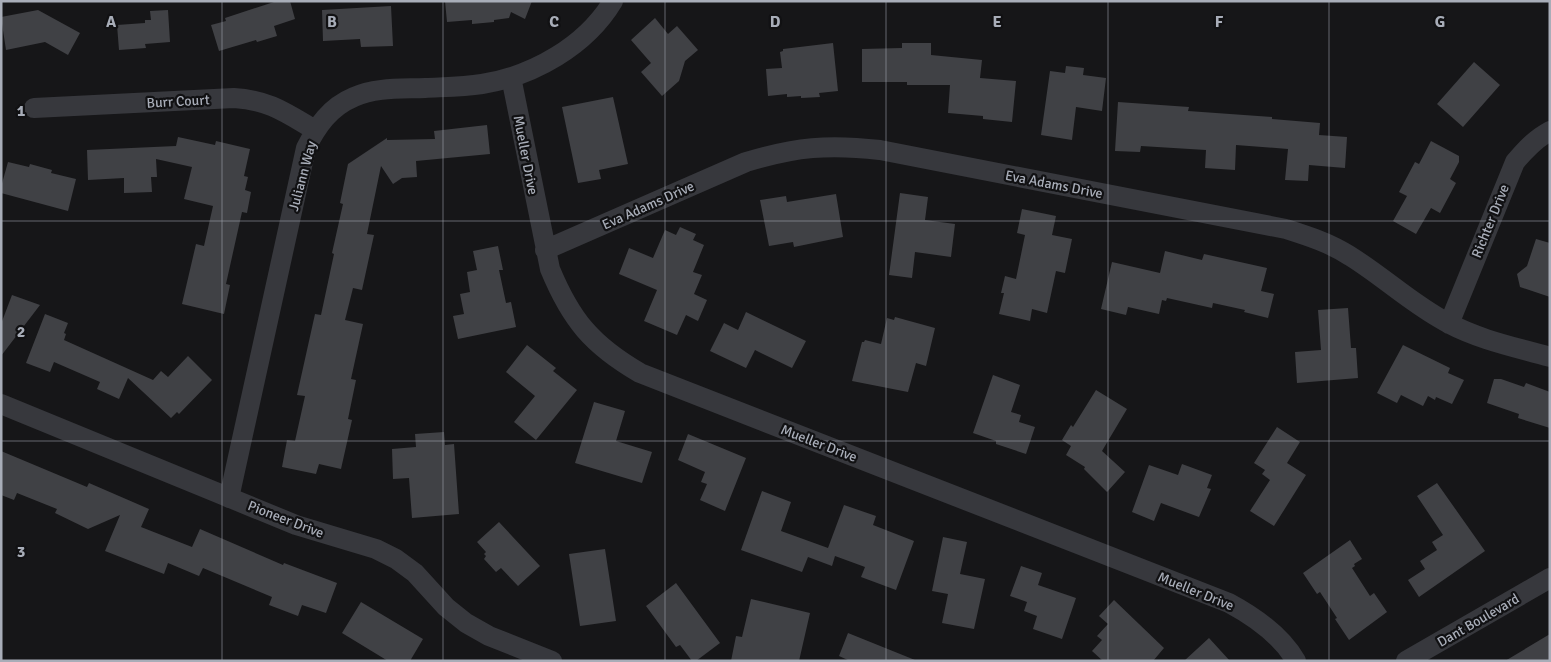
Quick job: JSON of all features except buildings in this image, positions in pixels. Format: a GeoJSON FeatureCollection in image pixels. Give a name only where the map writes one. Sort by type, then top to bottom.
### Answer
{"type":"FeatureCollection","features":[{"type":"Feature","properties":{"kind":"street","name":"Juliann Way"},"geometry":{"type":"LineString","coordinates":[[229,498],[306,148],[315,130],[335,108],[354,96],[373,91],[483,84],[511,77],[539,66],[566,50],[591,30],[608,11],[613,1]]}},
{"type":"Feature","properties":{"kind":"street","name":"Mueller Drive"},"geometry":{"type":"LineString","coordinates":[[511,77],[550,269],[560,294],[576,319],[596,343],[617,360],[640,373],[1230,602],[1254,617],[1275,634],[1296,661]]}},
{"type":"Feature","properties":{"kind":"street","name":"Burr Court"},"geometry":{"type":"LineString","coordinates":[[34,108],[234,98],[252,99],[272,105],[315,130]]}},
{"type":"Feature","properties":{"kind":"street","name":"Richter Drive"},"geometry":{"type":"LineString","coordinates":[[1449,324],[1515,162],[1527,148],[1542,135],[1550,131]]}},
{"type":"Feature","properties":{"kind":"street","name":"Eva Adams Drive"},"geometry":{"type":"LineString","coordinates":[[545,250],[746,162],[787,151],[812,147],[848,146],[880,150],[1286,229],[1318,240],[1348,254],[1425,310],[1449,324],[1479,337],[1550,357]]}},
{"type":"Feature","properties":{"kind":"street","name":"Pioneer Drive"},"geometry":{"type":"LineString","coordinates":[[1,404],[314,532],[376,549],[396,559],[415,573],[446,607],[466,623],[489,636],[552,661]]}},
{"type":"Feature","properties":{"kind":"street","name":"Dant Boulevard"},"geometry":{"type":"LineString","coordinates":[[1406,661],[1550,578]]}}]}
